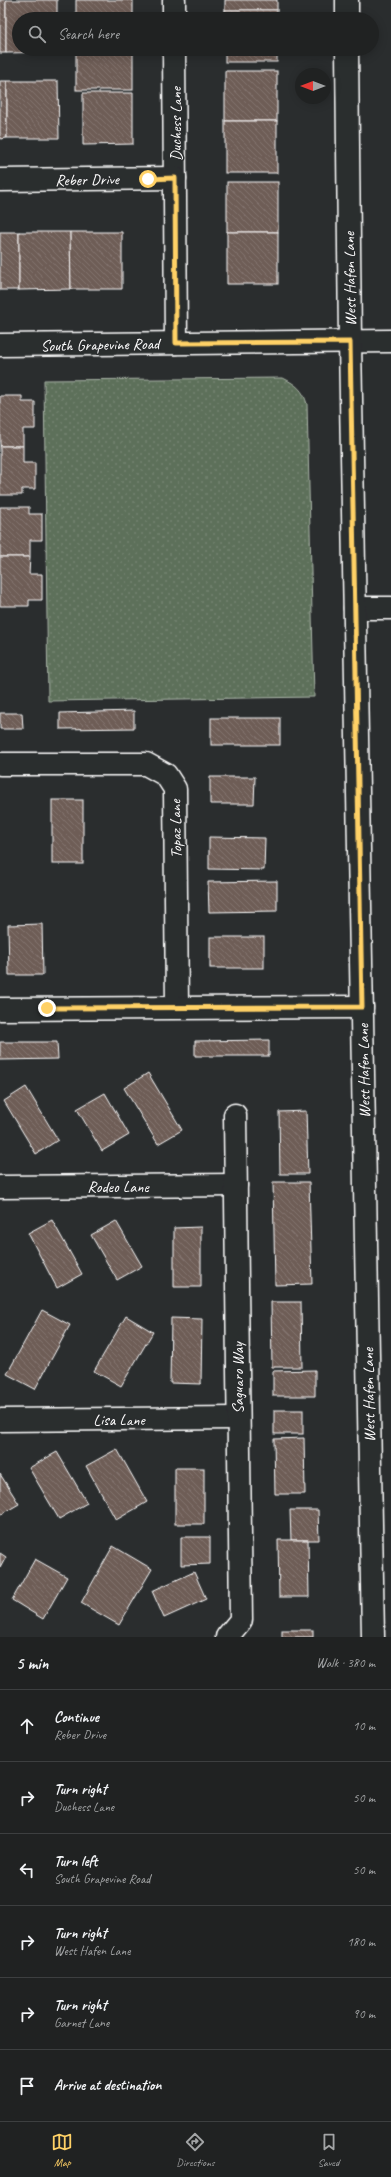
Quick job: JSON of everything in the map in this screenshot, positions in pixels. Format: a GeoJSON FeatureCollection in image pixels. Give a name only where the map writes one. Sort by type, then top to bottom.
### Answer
{"type":"FeatureCollection","features":[{"type":"Feature","properties":{"kind":"street"},"geometry":{"type":"LineString","coordinates":[[174,0],[174,12]]}},
{"type":"Feature","properties":{"kind":"street"},"geometry":{"type":"LineString","coordinates":[[347,0],[347,12]]}},
{"type":"Feature","properties":{"kind":"street","name":"Duchess Lane"},"geometry":{"type":"LineString","coordinates":[[174,56],[176,343]]}},
{"type":"Feature","properties":{"kind":"street","name":"West Hafen Lane"},"geometry":{"type":"LineString","coordinates":[[347,56],[350,342],[373,1637]]}},
{"type":"Feature","properties":{"kind":"street","name":"Reber Drive"},"geometry":{"type":"LineString","coordinates":[[0,180],[175,178]]}},
{"type":"Feature","properties":{"kind":"street","name":"South Grapevine Road"},"geometry":{"type":"LineString","coordinates":[[0,345],[391,341]]}},
{"type":"Feature","properties":{"kind":"street"},"geometry":{"type":"LineString","coordinates":[[355,608],[391,608]]}},
{"type":"Feature","properties":{"kind":"street","name":"Topaz Lane"},"geometry":{"type":"LineString","coordinates":[[0,764],[146,764],[166,775],[175,789],[177,1007]]}},
{"type":"Feature","properties":{"kind":"street"},"geometry":{"type":"LineString","coordinates":[[0,1009],[362,1007]]}},
{"type":"Feature","properties":{"kind":"street","name":"Saguaro Way"},"geometry":{"type":"LineString","coordinates":[[227,1637],[241,1620],[237,1418],[235,1115]]}},
{"type":"Feature","properties":{"kind":"street","name":"Rodeo Lane"},"geometry":{"type":"LineString","coordinates":[[0,1187],[236,1185]]}},
{"type":"Feature","properties":{"kind":"street","name":"Lisa Lane"},"geometry":{"type":"LineString","coordinates":[[0,1420],[237,1418]]}},
{"type":"Feature","properties":{"kind":"green space"},"geometry":{"type":"Polygon","coordinates":[[[283,378],[299,388],[304,395],[307,404],[314,697],[48,701],[44,380],[283,378]]]}},
{"type":"Feature","properties":{"kind":"building"},"geometry":{"type":"Polygon","coordinates":[[[0,0],[6,0],[6,53],[0,53],[0,0]]]}},
{"type":"Feature","properties":{"kind":"building"},"geometry":{"type":"Polygon","coordinates":[[[6,0],[57,0],[57,12],[12,12],[12,53],[6,53],[6,0]]]}},
{"type":"Feature","properties":{"kind":"building"},"geometry":{"type":"Polygon","coordinates":[[[76,0],[133,0],[133,12],[76,12],[76,0]]]}},
{"type":"Feature","properties":{"kind":"building"},"geometry":{"type":"Polygon","coordinates":[[[225,0],[277,0],[277,10],[225,10],[225,0]]]}},
{"type":"Feature","properties":{"kind":"building"},"geometry":{"type":"Polygon","coordinates":[[[225,10],[277,10],[277,12],[225,12],[225,10]]]}},
{"type":"Feature","properties":{"kind":"building"},"geometry":{"type":"Polygon","coordinates":[[[76,56],[133,56],[133,90],[76,90],[76,56]]]}},
{"type":"Feature","properties":{"kind":"building"},"geometry":{"type":"Polygon","coordinates":[[[225,56],[277,56],[277,62],[225,62],[225,56]]]}},
{"type":"Feature","properties":{"kind":"building"},"geometry":{"type":"Polygon","coordinates":[[[225,71],[277,71],[277,121],[225,121],[225,71]]]}},
{"type":"Feature","properties":{"kind":"building"},"geometry":{"type":"Polygon","coordinates":[[[0,81],[7,81],[7,138],[0,139],[0,81]]]}},
{"type":"Feature","properties":{"kind":"building"},"geometry":{"type":"Polygon","coordinates":[[[7,81],[58,81],[59,138],[7,138],[7,81]]]}},
{"type":"Feature","properties":{"kind":"building"},"geometry":{"type":"Polygon","coordinates":[[[83,93],[133,93],[133,144],[83,145],[83,93]]]}},
{"type":"Feature","properties":{"kind":"building"},"geometry":{"type":"Polygon","coordinates":[[[225,121],[277,121],[277,173],[225,173],[225,121]]]}},
{"type":"Feature","properties":{"kind":"building"},"geometry":{"type":"Polygon","coordinates":[[[227,182],[278,182],[278,232],[227,232],[227,182]]]}},
{"type":"Feature","properties":{"kind":"building"},"geometry":{"type":"Polygon","coordinates":[[[0,232],[19,232],[19,290],[0,290],[0,232]]]}},
{"type":"Feature","properties":{"kind":"building"},"geometry":{"type":"Polygon","coordinates":[[[19,232],[70,232],[71,289],[19,290],[19,232]]]}},
{"type":"Feature","properties":{"kind":"building"},"geometry":{"type":"Polygon","coordinates":[[[70,232],[122,232],[122,289],[71,289],[70,232]]]}},
{"type":"Feature","properties":{"kind":"building"},"geometry":{"type":"Polygon","coordinates":[[[227,232],[278,232],[278,284],[227,284],[227,232]]]}},
{"type":"Feature","properties":{"kind":"building"},"geometry":{"type":"Polygon","coordinates":[[[0,396],[22,396],[22,402],[35,402],[35,429],[23,429],[23,446],[0,446],[0,396]]]}},
{"type":"Feature","properties":{"kind":"building"},"geometry":{"type":"Polygon","coordinates":[[[0,446],[23,446],[23,463],[35,463],[35,489],[22,489],[22,495],[0,495],[0,446]]]}},
{"type":"Feature","properties":{"kind":"building"},"geometry":{"type":"Polygon","coordinates":[[[0,507],[29,507],[29,514],[42,514],[42,540],[30,540],[30,557],[0,557],[0,507]]]}},
{"type":"Feature","properties":{"kind":"building"},"geometry":{"type":"Polygon","coordinates":[[[0,557],[30,557],[29,574],[42,574],[42,600],[29,600],[29,606],[0,606],[0,557]]]}},
{"type":"Feature","properties":{"kind":"building"},"geometry":{"type":"Polygon","coordinates":[[[134,711],[134,728],[60,729],[60,713],[134,711]]]}},
{"type":"Feature","properties":{"kind":"building"},"geometry":{"type":"Polygon","coordinates":[[[0,713],[22,713],[23,729],[0,729],[0,713]]]}},
{"type":"Feature","properties":{"kind":"building"},"geometry":{"type":"Polygon","coordinates":[[[211,718],[280,718],[280,745],[211,745],[211,718]]]}},
{"type":"Feature","properties":{"kind":"building"},"geometry":{"type":"Polygon","coordinates":[[[210,777],[255,777],[254,804],[210,804],[210,777]]]}},
{"type":"Feature","properties":{"kind":"building"},"geometry":{"type":"Polygon","coordinates":[[[52,800],[83,800],[83,864],[52,864],[52,800]]]}},
{"type":"Feature","properties":{"kind":"building"},"geometry":{"type":"Polygon","coordinates":[[[209,837],[265,838],[264,870],[209,869],[209,837]]]}},
{"type":"Feature","properties":{"kind":"building"},"geometry":{"type":"Polygon","coordinates":[[[277,881],[277,911],[209,912],[208,882],[277,881]]]}},
{"type":"Feature","properties":{"kind":"building"},"geometry":{"type":"Polygon","coordinates":[[[42,924],[43,975],[9,975],[8,925],[42,924]]]}},
{"type":"Feature","properties":{"kind":"building"},"geometry":{"type":"Polygon","coordinates":[[[210,937],[264,937],[264,968],[210,968],[210,937]]]}},
{"type":"Feature","properties":{"kind":"building"},"geometry":{"type":"Polygon","coordinates":[[[269,1040],[269,1056],[195,1056],[195,1041],[269,1040]]]}},
{"type":"Feature","properties":{"kind":"building"},"geometry":{"type":"Polygon","coordinates":[[[0,1042],[57,1042],[58,1059],[0,1060],[0,1042]]]}},
{"type":"Feature","properties":{"kind":"building"},"geometry":{"type":"Polygon","coordinates":[[[148,1073],[182,1130],[158,1144],[124,1088],[148,1073]]]}},
{"type":"Feature","properties":{"kind":"building"},"geometry":{"type":"Polygon","coordinates":[[[26,1087],[58,1140],[36,1154],[4,1101],[26,1087]]]}},
{"type":"Feature","properties":{"kind":"building"},"geometry":{"type":"Polygon","coordinates":[[[105,1093],[129,1135],[102,1151],[77,1109],[105,1093]]]}},
{"type":"Feature","properties":{"kind":"building"},"geometry":{"type":"Polygon","coordinates":[[[306,1111],[308,1174],[280,1174],[279,1112],[306,1111]]]}},
{"type":"Feature","properties":{"kind":"building"},"geometry":{"type":"Polygon","coordinates":[[[273,1182],[309,1182],[312,1284],[275,1285],[273,1182]]]}},
{"type":"Feature","properties":{"kind":"building"},"geometry":{"type":"Polygon","coordinates":[[[52,1220],[82,1274],[57,1288],[28,1233],[52,1220]]]}},
{"type":"Feature","properties":{"kind":"building"},"geometry":{"type":"Polygon","coordinates":[[[116,1221],[142,1266],[117,1280],[91,1235],[116,1221]]]}},
{"type":"Feature","properties":{"kind":"building"},"geometry":{"type":"Polygon","coordinates":[[[201,1227],[201,1287],[174,1287],[174,1228],[201,1227]]]}},
{"type":"Feature","properties":{"kind":"building"},"geometry":{"type":"Polygon","coordinates":[[[271,1302],[301,1302],[302,1367],[272,1367],[271,1302]]]}},
{"type":"Feature","properties":{"kind":"building"},"geometry":{"type":"Polygon","coordinates":[[[42,1310],[70,1325],[35,1389],[7,1374],[42,1310]]]}},
{"type":"Feature","properties":{"kind":"building"},"geometry":{"type":"Polygon","coordinates":[[[126,1316],[153,1332],[121,1386],[94,1371],[126,1316]]]}},
{"type":"Feature","properties":{"kind":"building"},"geometry":{"type":"Polygon","coordinates":[[[171,1318],[202,1319],[201,1384],[170,1383],[171,1318]]]}},
{"type":"Feature","properties":{"kind":"building"},"geometry":{"type":"Polygon","coordinates":[[[315,1370],[315,1396],[273,1396],[273,1371],[315,1370]]]}},
{"type":"Feature","properties":{"kind":"building"},"geometry":{"type":"Polygon","coordinates":[[[274,1410],[303,1410],[303,1434],[274,1434],[274,1410]]]}},
{"type":"Feature","properties":{"kind":"building"},"geometry":{"type":"Polygon","coordinates":[[[304,1438],[305,1494],[275,1494],[274,1439],[304,1438]]]}},
{"type":"Feature","properties":{"kind":"building"},"geometry":{"type":"Polygon","coordinates":[[[117,1449],[147,1502],[116,1520],[86,1466],[117,1449]]]}},
{"type":"Feature","properties":{"kind":"building"},"geometry":{"type":"Polygon","coordinates":[[[57,1452],[87,1503],[59,1519],[29,1468],[57,1452]]]}},
{"type":"Feature","properties":{"kind":"building"},"geometry":{"type":"Polygon","coordinates":[[[175,1468],[204,1468],[204,1524],[175,1524],[175,1468]]]}},
{"type":"Feature","properties":{"kind":"building"},"geometry":{"type":"Polygon","coordinates":[[[0,1474],[19,1504],[0,1515],[0,1474]]]}},
{"type":"Feature","properties":{"kind":"building"},"geometry":{"type":"Polygon","coordinates":[[[290,1510],[318,1510],[319,1540],[291,1540],[290,1510]]]}},
{"type":"Feature","properties":{"kind":"building"},"geometry":{"type":"Polygon","coordinates":[[[181,1537],[210,1537],[210,1564],[181,1565],[181,1537]]]}},
{"type":"Feature","properties":{"kind":"building"},"geometry":{"type":"Polygon","coordinates":[[[278,1540],[308,1540],[309,1597],[279,1597],[278,1540]]]}},
{"type":"Feature","properties":{"kind":"building"},"geometry":{"type":"Polygon","coordinates":[[[113,1546],[152,1569],[119,1625],[81,1603],[113,1546]]]}},
{"type":"Feature","properties":{"kind":"building"},"geometry":{"type":"Polygon","coordinates":[[[0,1553],[6,1557],[0,1568],[0,1553]]]}},
{"type":"Feature","properties":{"kind":"building"},"geometry":{"type":"Polygon","coordinates":[[[35,1559],[67,1577],[43,1619],[12,1600],[35,1559]]]}},
{"type":"Feature","properties":{"kind":"building"},"geometry":{"type":"Polygon","coordinates":[[[194,1572],[206,1599],[164,1618],[152,1591],[194,1572]]]}},
{"type":"Feature","properties":{"kind":"building"},"geometry":{"type":"Polygon","coordinates":[[[282,1630],[313,1630],[313,1637],[282,1637],[282,1630]]]}},
{"type":"Feature","properties":{"kind":"route"},"geometry":{"type":"LineString","coordinates":[[47,1008],[362,1007],[350,342],[176,343],[175,178],[148,179]]}}]}
